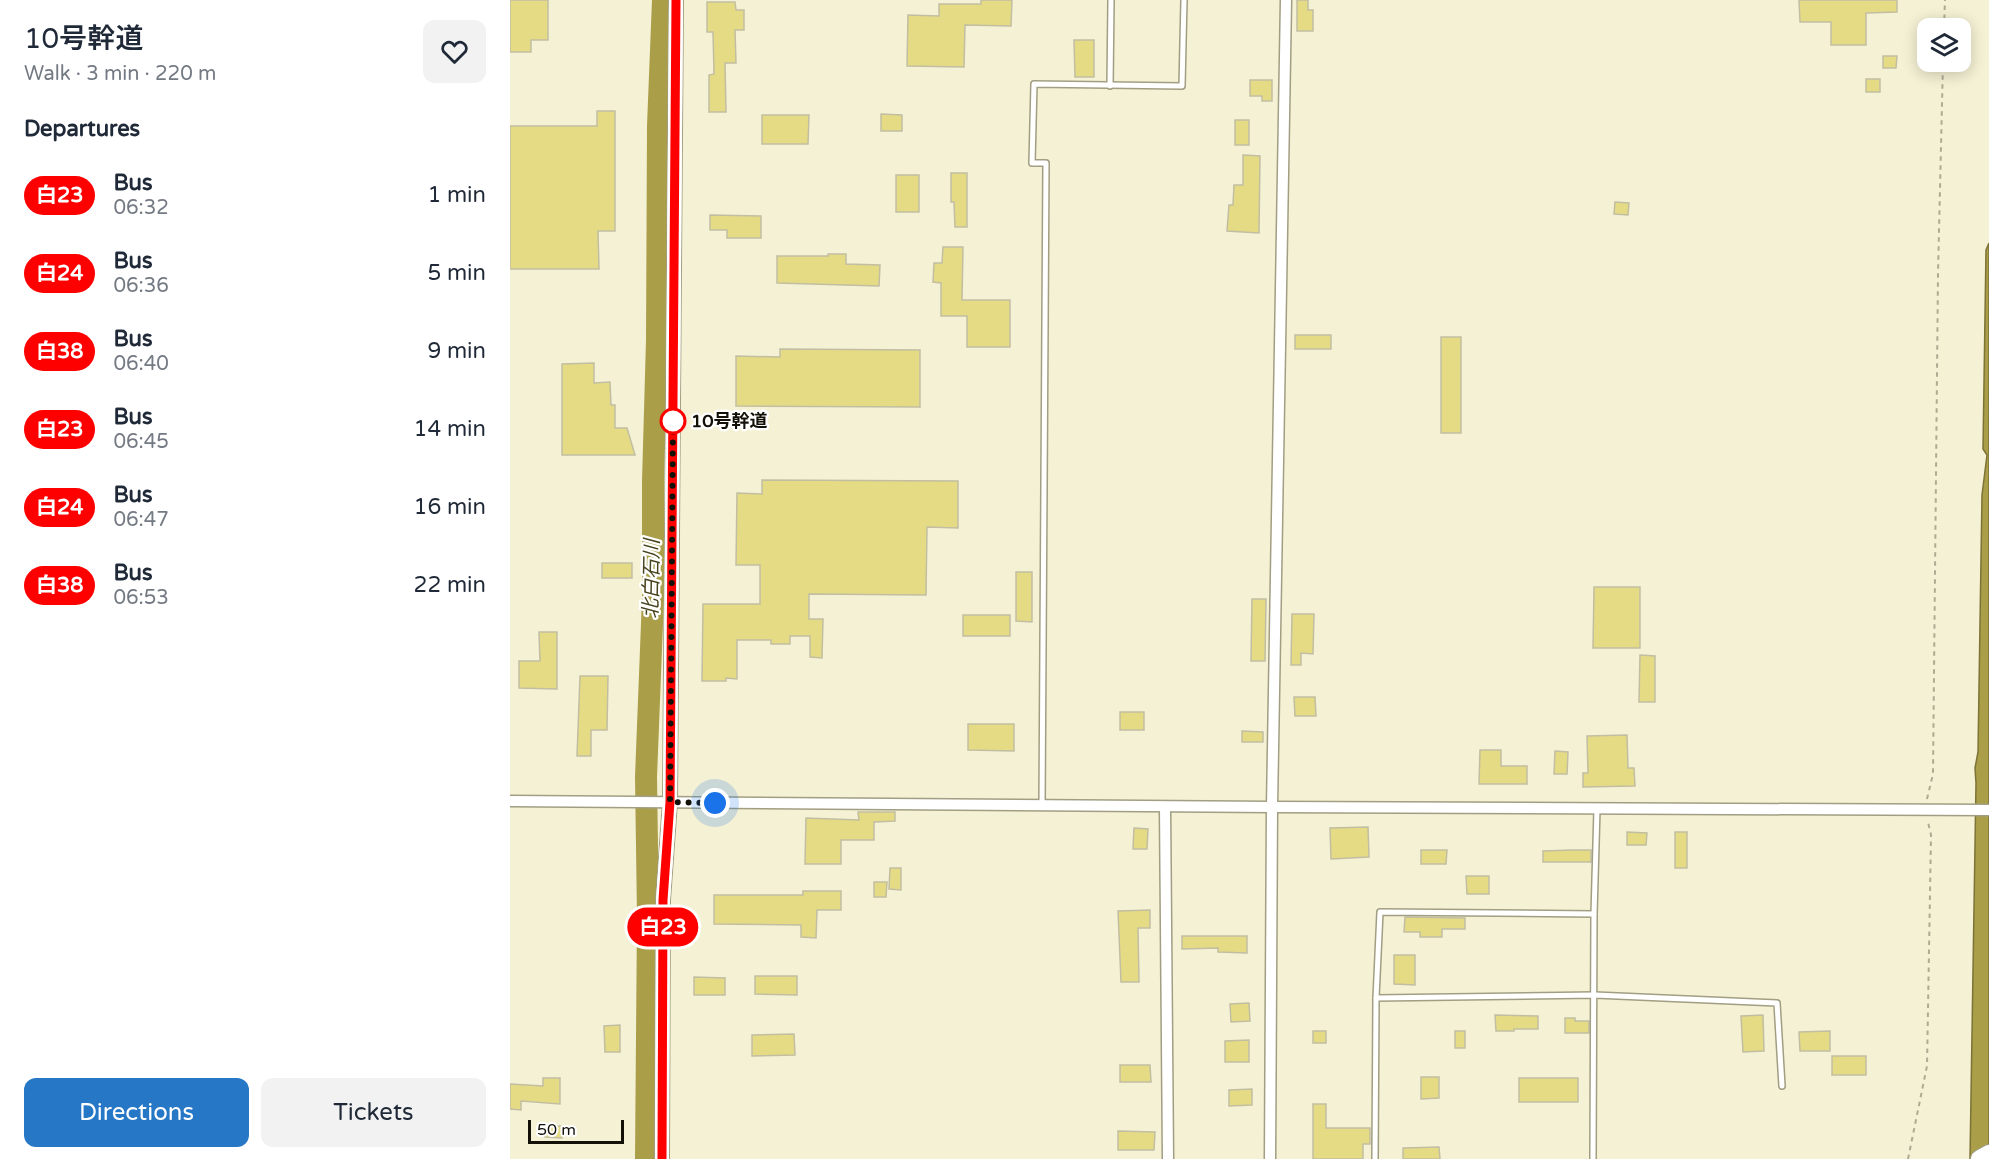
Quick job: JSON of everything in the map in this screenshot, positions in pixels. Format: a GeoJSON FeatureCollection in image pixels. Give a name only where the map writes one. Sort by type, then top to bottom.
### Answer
{"type":"FeatureCollection","features":[{"type":"Feature","properties":{"kind":"highway"},"geometry":{"type":"LineString","coordinates":[[1980,1159],[1989,1154]]}},
{"type":"Feature","properties":{"kind":"street"},"geometry":{"type":"LineString","coordinates":[[662,1159],[663,900],[676,0]]}},
{"type":"Feature","properties":{"kind":"street"},"geometry":{"type":"LineString","coordinates":[[1270,1159],[1272,807],[1286,0]]}},
{"type":"Feature","properties":{"kind":"street"},"geometry":{"type":"LineString","coordinates":[[510,801],[1165,807],[1989,810]]}},
{"type":"Feature","properties":{"kind":"street"},"geometry":{"type":"LineString","coordinates":[[1165,807],[1168,1159]]}},
{"type":"Feature","properties":{"kind":"lane"},"geometry":{"type":"LineString","coordinates":[[1110,86],[1111,0]]}},
{"type":"Feature","properties":{"kind":"lane"},"geometry":{"type":"LineString","coordinates":[[1042,806],[1046,163],[1032,163],[1034,84],[1182,86],[1184,0]]}},
{"type":"Feature","properties":{"kind":"lane"},"geometry":{"type":"LineString","coordinates":[[1593,1159],[1597,807]]}},
{"type":"Feature","properties":{"kind":"lane"},"geometry":{"type":"LineString","coordinates":[[1375,1159],[1376,998],[1380,912],[1594,914]]}},
{"type":"Feature","properties":{"kind":"lane"},"geometry":{"type":"LineString","coordinates":[[1376,998],[1595,995],[1777,1003],[1782,1086]]}},
{"type":"Feature","properties":{"kind":"path"},"geometry":{"type":"LineString","coordinates":[[1944,18],[1945,0]]}},
{"type":"Feature","properties":{"kind":"path"},"geometry":{"type":"LineString","coordinates":[[1908,1159],[1927,1066],[1931,836],[1925,810],[1933,774],[1938,273],[1943,72]]}},
{"type":"Feature","properties":{"kind":"shaded area"},"geometry":{"type":"Polygon","coordinates":[[[1989,243],[1989,1159],[1970,1159],[1975,768],[1978,752],[1982,495],[1987,455],[1983,449],[1986,250],[1989,243]]]}},
{"type":"Feature","properties":{"kind":"building"},"geometry":{"type":"Polygon","coordinates":[[[510,0],[548,0],[548,40],[531,40],[531,52],[510,52],[510,0]]]}},
{"type":"Feature","properties":{"kind":"building"},"geometry":{"type":"Polygon","coordinates":[[[981,0],[1012,0],[1011,26],[965,25],[964,67],[907,66],[908,15],[939,16],[939,4],[981,4],[981,0]]]}},
{"type":"Feature","properties":{"kind":"building"},"geometry":{"type":"Polygon","coordinates":[[[1297,0],[1308,0],[1308,10],[1313,10],[1313,31],[1297,31],[1297,0]]]}},
{"type":"Feature","properties":{"kind":"building"},"geometry":{"type":"Polygon","coordinates":[[[1799,0],[1897,0],[1897,12],[1866,13],[1866,45],[1831,45],[1831,22],[1800,22],[1799,0]]]}},
{"type":"Feature","properties":{"kind":"building"},"geometry":{"type":"Polygon","coordinates":[[[707,2],[735,2],[736,10],[744,10],[744,30],[735,30],[736,63],[725,63],[726,112],[709,112],[709,75],[714,74],[713,32],[707,32],[707,2]]]}},
{"type":"Feature","properties":{"kind":"building"},"geometry":{"type":"Polygon","coordinates":[[[1074,40],[1094,40],[1094,77],[1075,77],[1074,40]]]}},
{"type":"Feature","properties":{"kind":"building"},"geometry":{"type":"Polygon","coordinates":[[[1883,56],[1897,56],[1896,68],[1883,68],[1883,56]]]}},
{"type":"Feature","properties":{"kind":"building"},"geometry":{"type":"Polygon","coordinates":[[[1866,79],[1880,79],[1880,92],[1866,92],[1866,79]]]}},
{"type":"Feature","properties":{"kind":"building"},"geometry":{"type":"Polygon","coordinates":[[[1250,80],[1272,80],[1272,101],[1262,101],[1262,96],[1250,96],[1250,80]]]}},
{"type":"Feature","properties":{"kind":"building"},"geometry":{"type":"Polygon","coordinates":[[[597,111],[615,111],[615,231],[598,231],[599,269],[510,269],[510,126],[597,126],[597,111]]]}},
{"type":"Feature","properties":{"kind":"building"},"geometry":{"type":"Polygon","coordinates":[[[881,114],[902,115],[902,131],[881,131],[881,114]]]}},
{"type":"Feature","properties":{"kind":"building"},"geometry":{"type":"Polygon","coordinates":[[[762,115],[809,115],[808,144],[762,144],[762,115]]]}},
{"type":"Feature","properties":{"kind":"building"},"geometry":{"type":"Polygon","coordinates":[[[1235,120],[1249,120],[1249,145],[1235,145],[1235,120]]]}},
{"type":"Feature","properties":{"kind":"building"},"geometry":{"type":"Polygon","coordinates":[[[1243,155],[1260,156],[1259,233],[1227,231],[1229,205],[1233,205],[1234,185],[1243,185],[1243,155]]]}},
{"type":"Feature","properties":{"kind":"building"},"geometry":{"type":"Polygon","coordinates":[[[951,173],[967,173],[967,227],[955,227],[954,202],[951,202],[951,173]]]}},
{"type":"Feature","properties":{"kind":"building"},"geometry":{"type":"Polygon","coordinates":[[[896,175],[919,175],[919,212],[896,212],[896,175]]]}},
{"type":"Feature","properties":{"kind":"building"},"geometry":{"type":"Polygon","coordinates":[[[1615,202],[1629,203],[1628,215],[1614,214],[1615,202]]]}},
{"type":"Feature","properties":{"kind":"building"},"geometry":{"type":"Polygon","coordinates":[[[710,215],[761,216],[761,238],[727,238],[727,230],[710,230],[710,215]]]}},
{"type":"Feature","properties":{"kind":"building"},"geometry":{"type":"Polygon","coordinates":[[[943,247],[963,247],[962,300],[1010,300],[1010,347],[967,347],[967,316],[941,316],[941,283],[933,282],[934,263],[942,263],[943,247]]]}},
{"type":"Feature","properties":{"kind":"building"},"geometry":{"type":"Polygon","coordinates":[[[828,254],[846,254],[846,264],[880,265],[879,286],[777,283],[777,256],[828,256],[828,254]]]}},
{"type":"Feature","properties":{"kind":"building"},"geometry":{"type":"Polygon","coordinates":[[[1295,335],[1331,335],[1331,349],[1295,349],[1295,335]]]}},
{"type":"Feature","properties":{"kind":"building"},"geometry":{"type":"Polygon","coordinates":[[[1441,337],[1461,337],[1461,433],[1441,433],[1441,337]]]}},
{"type":"Feature","properties":{"kind":"building"},"geometry":{"type":"Polygon","coordinates":[[[780,349],[920,350],[920,407],[736,406],[736,356],[780,357],[780,349]]]}},
{"type":"Feature","properties":{"kind":"building"},"geometry":{"type":"Polygon","coordinates":[[[594,363],[594,383],[610,382],[611,405],[615,405],[615,428],[627,428],[635,455],[562,455],[562,364],[594,363]]]}},
{"type":"Feature","properties":{"kind":"building"},"geometry":{"type":"Polygon","coordinates":[[[762,480],[958,481],[958,528],[927,527],[926,595],[809,594],[809,619],[823,619],[822,658],[810,657],[810,636],[790,636],[790,644],[771,644],[771,640],[737,640],[737,679],[702,681],[703,604],[760,604],[760,565],[736,565],[737,493],[762,494],[762,480]]]}},
{"type":"Feature","properties":{"kind":"building"},"geometry":{"type":"Polygon","coordinates":[[[602,563],[632,563],[632,578],[602,578],[602,563]]]}},
{"type":"Feature","properties":{"kind":"building"},"geometry":{"type":"Polygon","coordinates":[[[1016,572],[1032,572],[1032,622],[1016,621],[1016,572]]]}},
{"type":"Feature","properties":{"kind":"building"},"geometry":{"type":"Polygon","coordinates":[[[1594,587],[1640,587],[1640,648],[1593,648],[1594,587]]]}},
{"type":"Feature","properties":{"kind":"building"},"geometry":{"type":"Polygon","coordinates":[[[1252,599],[1266,599],[1265,661],[1251,661],[1252,599]]]}},
{"type":"Feature","properties":{"kind":"building"},"geometry":{"type":"Polygon","coordinates":[[[1292,614],[1314,614],[1313,654],[1301,653],[1301,665],[1291,665],[1292,614]]]}},
{"type":"Feature","properties":{"kind":"building"},"geometry":{"type":"Polygon","coordinates":[[[963,615],[1010,615],[1010,636],[963,636],[963,615]]]}},
{"type":"Feature","properties":{"kind":"building"},"geometry":{"type":"Polygon","coordinates":[[[539,632],[557,632],[557,689],[519,688],[519,661],[540,661],[539,632]]]}},
{"type":"Feature","properties":{"kind":"building"},"geometry":{"type":"Polygon","coordinates":[[[1640,655],[1655,656],[1655,702],[1639,702],[1640,655]]]}},
{"type":"Feature","properties":{"kind":"building"},"geometry":{"type":"Polygon","coordinates":[[[580,676],[608,676],[607,730],[591,730],[591,756],[577,756],[580,676]]]}},
{"type":"Feature","properties":{"kind":"building"},"geometry":{"type":"Polygon","coordinates":[[[1294,697],[1315,697],[1316,716],[1295,716],[1294,697]]]}},
{"type":"Feature","properties":{"kind":"building"},"geometry":{"type":"Polygon","coordinates":[[[1120,712],[1144,712],[1144,730],[1120,730],[1120,712]]]}},
{"type":"Feature","properties":{"kind":"building"},"geometry":{"type":"Polygon","coordinates":[[[968,724],[1014,724],[1014,751],[968,750],[968,724]]]}},
{"type":"Feature","properties":{"kind":"building"},"geometry":{"type":"Polygon","coordinates":[[[1242,731],[1263,732],[1263,742],[1242,742],[1242,731]]]}},
{"type":"Feature","properties":{"kind":"building"},"geometry":{"type":"Polygon","coordinates":[[[1627,735],[1628,768],[1634,768],[1635,786],[1583,787],[1583,773],[1588,773],[1587,736],[1627,735]]]}},
{"type":"Feature","properties":{"kind":"building"},"geometry":{"type":"Polygon","coordinates":[[[1480,750],[1501,750],[1501,766],[1527,766],[1527,784],[1479,784],[1480,750]]]}},
{"type":"Feature","properties":{"kind":"building"},"geometry":{"type":"Polygon","coordinates":[[[1555,751],[1568,752],[1567,774],[1554,774],[1555,751]]]}},
{"type":"Feature","properties":{"kind":"building"},"geometry":{"type":"Polygon","coordinates":[[[858,812],[895,812],[895,821],[874,822],[874,840],[841,840],[841,864],[805,864],[806,818],[859,820],[858,812]]]}},
{"type":"Feature","properties":{"kind":"building"},"geometry":{"type":"Polygon","coordinates":[[[1368,827],[1369,857],[1331,859],[1330,828],[1368,827]]]}},
{"type":"Feature","properties":{"kind":"building"},"geometry":{"type":"Polygon","coordinates":[[[1134,828],[1148,829],[1147,849],[1133,849],[1134,828]]]}},
{"type":"Feature","properties":{"kind":"building"},"geometry":{"type":"Polygon","coordinates":[[[1627,832],[1647,833],[1646,845],[1627,845],[1627,832]]]}},
{"type":"Feature","properties":{"kind":"building"},"geometry":{"type":"Polygon","coordinates":[[[1675,832],[1687,832],[1687,868],[1675,868],[1675,832]]]}},
{"type":"Feature","properties":{"kind":"building"},"geometry":{"type":"Polygon","coordinates":[[[1421,850],[1447,850],[1446,864],[1421,864],[1421,850]]]}},
{"type":"Feature","properties":{"kind":"building"},"geometry":{"type":"Polygon","coordinates":[[[1591,850],[1591,862],[1543,862],[1543,851],[1591,850]]]}},
{"type":"Feature","properties":{"kind":"building"},"geometry":{"type":"Polygon","coordinates":[[[890,868],[901,868],[901,890],[889,889],[890,868]]]}},
{"type":"Feature","properties":{"kind":"building"},"geometry":{"type":"Polygon","coordinates":[[[1466,876],[1489,876],[1489,894],[1467,894],[1466,876]]]}},
{"type":"Feature","properties":{"kind":"building"},"geometry":{"type":"Polygon","coordinates":[[[874,882],[887,882],[886,897],[874,897],[874,882]]]}},
{"type":"Feature","properties":{"kind":"building"},"geometry":{"type":"Polygon","coordinates":[[[803,891],[841,891],[841,910],[817,910],[816,938],[801,937],[801,925],[714,924],[714,895],[803,895],[803,891]]]}},
{"type":"Feature","properties":{"kind":"building"},"geometry":{"type":"Polygon","coordinates":[[[1150,910],[1150,928],[1138,928],[1139,982],[1121,982],[1118,911],[1150,910]]]}},
{"type":"Feature","properties":{"kind":"building"},"geometry":{"type":"Polygon","coordinates":[[[1405,917],[1465,918],[1465,929],[1442,929],[1442,937],[1420,937],[1420,932],[1404,932],[1405,917]]]}},
{"type":"Feature","properties":{"kind":"building"},"geometry":{"type":"Polygon","coordinates":[[[1182,936],[1247,936],[1247,953],[1218,952],[1218,948],[1182,949],[1182,936]]]}},
{"type":"Feature","properties":{"kind":"building"},"geometry":{"type":"Polygon","coordinates":[[[1394,955],[1415,955],[1415,985],[1394,984],[1394,955]]]}},
{"type":"Feature","properties":{"kind":"building"},"geometry":{"type":"Polygon","coordinates":[[[755,976],[797,976],[797,995],[755,994],[755,976]]]}},
{"type":"Feature","properties":{"kind":"building"},"geometry":{"type":"Polygon","coordinates":[[[694,977],[725,978],[725,995],[694,995],[694,977]]]}},
{"type":"Feature","properties":{"kind":"building"},"geometry":{"type":"Polygon","coordinates":[[[1249,1003],[1250,1021],[1231,1022],[1230,1004],[1249,1003]]]}},
{"type":"Feature","properties":{"kind":"building"},"geometry":{"type":"Polygon","coordinates":[[[1495,1015],[1538,1016],[1538,1029],[1496,1031],[1495,1015]]]}},
{"type":"Feature","properties":{"kind":"building"},"geometry":{"type":"Polygon","coordinates":[[[1763,1015],[1764,1051],[1743,1052],[1741,1016],[1763,1015]]]}},
{"type":"Feature","properties":{"kind":"building"},"geometry":{"type":"Polygon","coordinates":[[[1565,1018],[1589,1021],[1589,1033],[1565,1033],[1565,1018]]]}},
{"type":"Feature","properties":{"kind":"building"},"geometry":{"type":"Polygon","coordinates":[[[620,1025],[620,1052],[605,1052],[604,1026],[620,1025]]]}},
{"type":"Feature","properties":{"kind":"building"},"geometry":{"type":"Polygon","coordinates":[[[1313,1031],[1326,1031],[1326,1043],[1313,1043],[1313,1031]]]}},
{"type":"Feature","properties":{"kind":"building"},"geometry":{"type":"Polygon","coordinates":[[[1455,1031],[1465,1031],[1465,1048],[1455,1048],[1455,1031]]]}},
{"type":"Feature","properties":{"kind":"building"},"geometry":{"type":"Polygon","coordinates":[[[1830,1031],[1830,1051],[1800,1051],[1799,1032],[1830,1031]]]}},
{"type":"Feature","properties":{"kind":"building"},"geometry":{"type":"Polygon","coordinates":[[[794,1034],[795,1055],[752,1056],[752,1035],[794,1034]]]}},
{"type":"Feature","properties":{"kind":"building"},"geometry":{"type":"Polygon","coordinates":[[[1249,1040],[1249,1062],[1225,1062],[1225,1041],[1249,1040]]]}},
{"type":"Feature","properties":{"kind":"building"},"geometry":{"type":"Polygon","coordinates":[[[1832,1056],[1866,1056],[1866,1075],[1832,1075],[1832,1056]]]}},
{"type":"Feature","properties":{"kind":"building"},"geometry":{"type":"Polygon","coordinates":[[[1120,1065],[1150,1065],[1151,1082],[1120,1082],[1120,1065]]]}},
{"type":"Feature","properties":{"kind":"building"},"geometry":{"type":"Polygon","coordinates":[[[1421,1077],[1439,1077],[1439,1098],[1421,1099],[1421,1077]]]}},
{"type":"Feature","properties":{"kind":"building"},"geometry":{"type":"Polygon","coordinates":[[[543,1078],[560,1078],[560,1104],[521,1101],[521,1110],[510,1109],[510,1084],[543,1086],[543,1078]]]}},
{"type":"Feature","properties":{"kind":"building"},"geometry":{"type":"Polygon","coordinates":[[[1519,1078],[1578,1078],[1578,1102],[1519,1102],[1519,1078]]]}},
{"type":"Feature","properties":{"kind":"building"},"geometry":{"type":"Polygon","coordinates":[[[1252,1089],[1252,1105],[1229,1106],[1229,1090],[1252,1089]]]}},
{"type":"Feature","properties":{"kind":"building"},"geometry":{"type":"Polygon","coordinates":[[[1313,1104],[1326,1104],[1326,1128],[1370,1128],[1370,1144],[1363,1144],[1363,1159],[1313,1159],[1313,1104]]]}},
{"type":"Feature","properties":{"kind":"building"},"geometry":{"type":"Polygon","coordinates":[[[545,1126],[562,1126],[562,1138],[545,1137],[545,1126]]]}},
{"type":"Feature","properties":{"kind":"building"},"geometry":{"type":"Polygon","coordinates":[[[1118,1131],[1155,1132],[1154,1150],[1118,1150],[1118,1131]]]}},
{"type":"Feature","properties":{"kind":"building"},"geometry":{"type":"Polygon","coordinates":[[[1439,1147],[1440,1159],[1403,1159],[1403,1148],[1439,1147]]]}},
{"type":"Feature","properties":{"kind":"waterway","name":"北白石川"},"geometry":{"type":"LineString","coordinates":[[646,1159],[648,916],[646,777],[653,598],[658,126],[663,0]]}},
{"type":"Feature","properties":{"kind":"bus line","name":"白23"},"geometry":{"type":"LineString","coordinates":[[662,1159],[663,900],[670,802],[676,0]]}},
{"type":"Feature","properties":{"kind":"place","name":"10号幹道"},"geometry":{"type":"Point","coordinates":[673,421]}},
{"type":"Feature","properties":{"kind":"route"},"geometry":{"type":"LineString","coordinates":[[673,421],[670,802],[715,803]]}}]}
